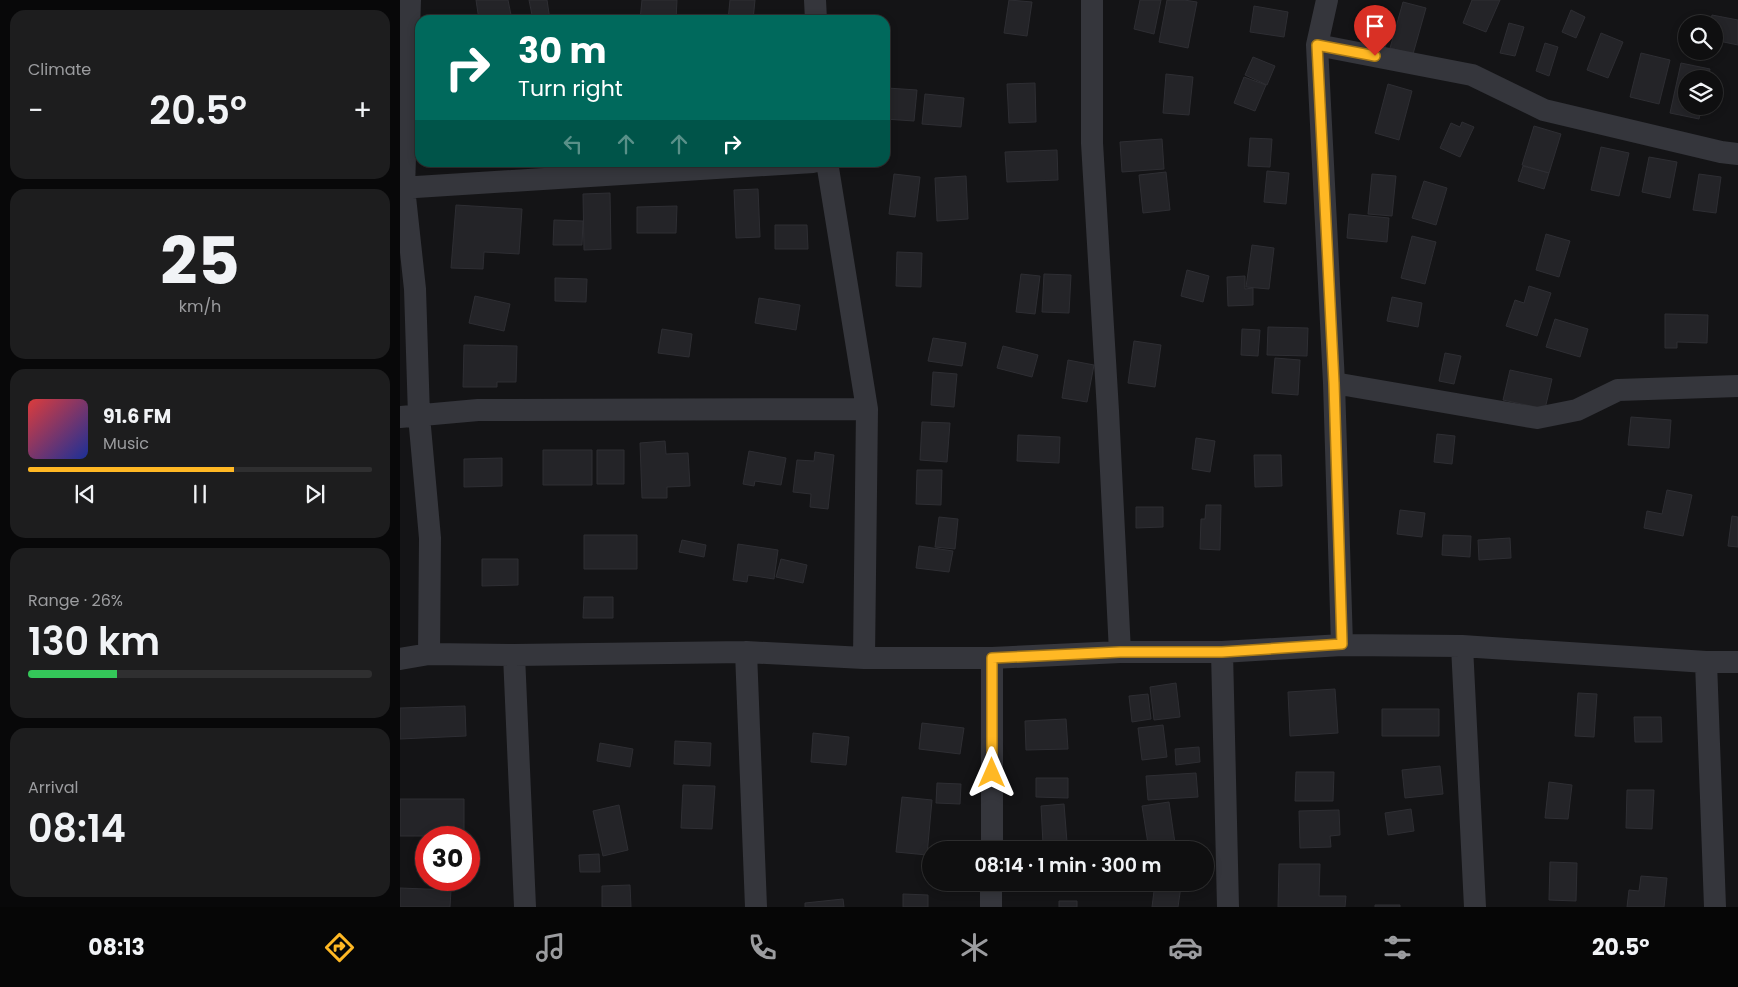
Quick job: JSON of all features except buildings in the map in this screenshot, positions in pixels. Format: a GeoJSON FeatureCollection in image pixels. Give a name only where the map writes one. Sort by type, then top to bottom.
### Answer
{"type":"FeatureCollection","features":[{"type":"Feature","properties":{"kind":"street"},"geometry":{"type":"LineString","coordinates":[[410,0],[402,188],[414,289],[410,416],[430,538],[430,654]]}},
{"type":"Feature","properties":{"kind":"street"},"geometry":{"type":"LineString","coordinates":[[815,0],[816,15]]}},
{"type":"Feature","properties":{"kind":"street"},"geometry":{"type":"LineString","coordinates":[[1092,0],[1092,143],[1120,652]]}},
{"type":"Feature","properties":{"kind":"street"},"geometry":{"type":"LineString","coordinates":[[1327,0],[1317,45],[1334,383],[1342,644]]}},
{"type":"Feature","properties":{"kind":"street"},"geometry":{"type":"LineString","coordinates":[[1317,45],[1472,76],[1544,110],[1722,152],[1738,154]]}},
{"type":"Feature","properties":{"kind":"street"},"geometry":{"type":"LineString","coordinates":[[402,188],[734,167]]}},
{"type":"Feature","properties":{"kind":"street"},"geometry":{"type":"LineString","coordinates":[[828,167],[867,409],[864,658]]}},
{"type":"Feature","properties":{"kind":"street"},"geometry":{"type":"LineString","coordinates":[[1334,383],[1537,418],[1577,410],[1618,390],[1738,386]]}},
{"type":"Feature","properties":{"kind":"street"},"geometry":{"type":"LineString","coordinates":[[410,416],[478,410],[867,409]]}},
{"type":"Feature","properties":{"kind":"street"},"geometry":{"type":"LineString","coordinates":[[400,659],[430,654],[514,655],[746,652],[864,658],[992,658],[1120,652],[1222,652],[1342,644],[1462,646],[1706,662],[1738,662]]}},
{"type":"Feature","properties":{"kind":"street"},"geometry":{"type":"LineString","coordinates":[[1462,646],[1475,907]]}},
{"type":"Feature","properties":{"kind":"street"},"geometry":{"type":"LineString","coordinates":[[746,652],[756,907]]}},
{"type":"Feature","properties":{"kind":"street"},"geometry":{"type":"LineString","coordinates":[[1222,652],[1228,907]]}},
{"type":"Feature","properties":{"kind":"street"},"geometry":{"type":"LineString","coordinates":[[514,655],[526,907]]}},
{"type":"Feature","properties":{"kind":"street"},"geometry":{"type":"LineString","coordinates":[[992,658],[992,841]]}},
{"type":"Feature","properties":{"kind":"street"},"geometry":{"type":"LineString","coordinates":[[1706,662],[1716,907]]}},
{"type":"Feature","properties":{"kind":"street"},"geometry":{"type":"LineString","coordinates":[[991,907],[992,891]]}},
{"type":"Feature","properties":{"kind":"route"},"geometry":{"type":"LineString","coordinates":[[992,773],[992,658],[1120,652],[1222,652],[1342,644],[1334,383],[1317,45],[1375,56]]}}]}
